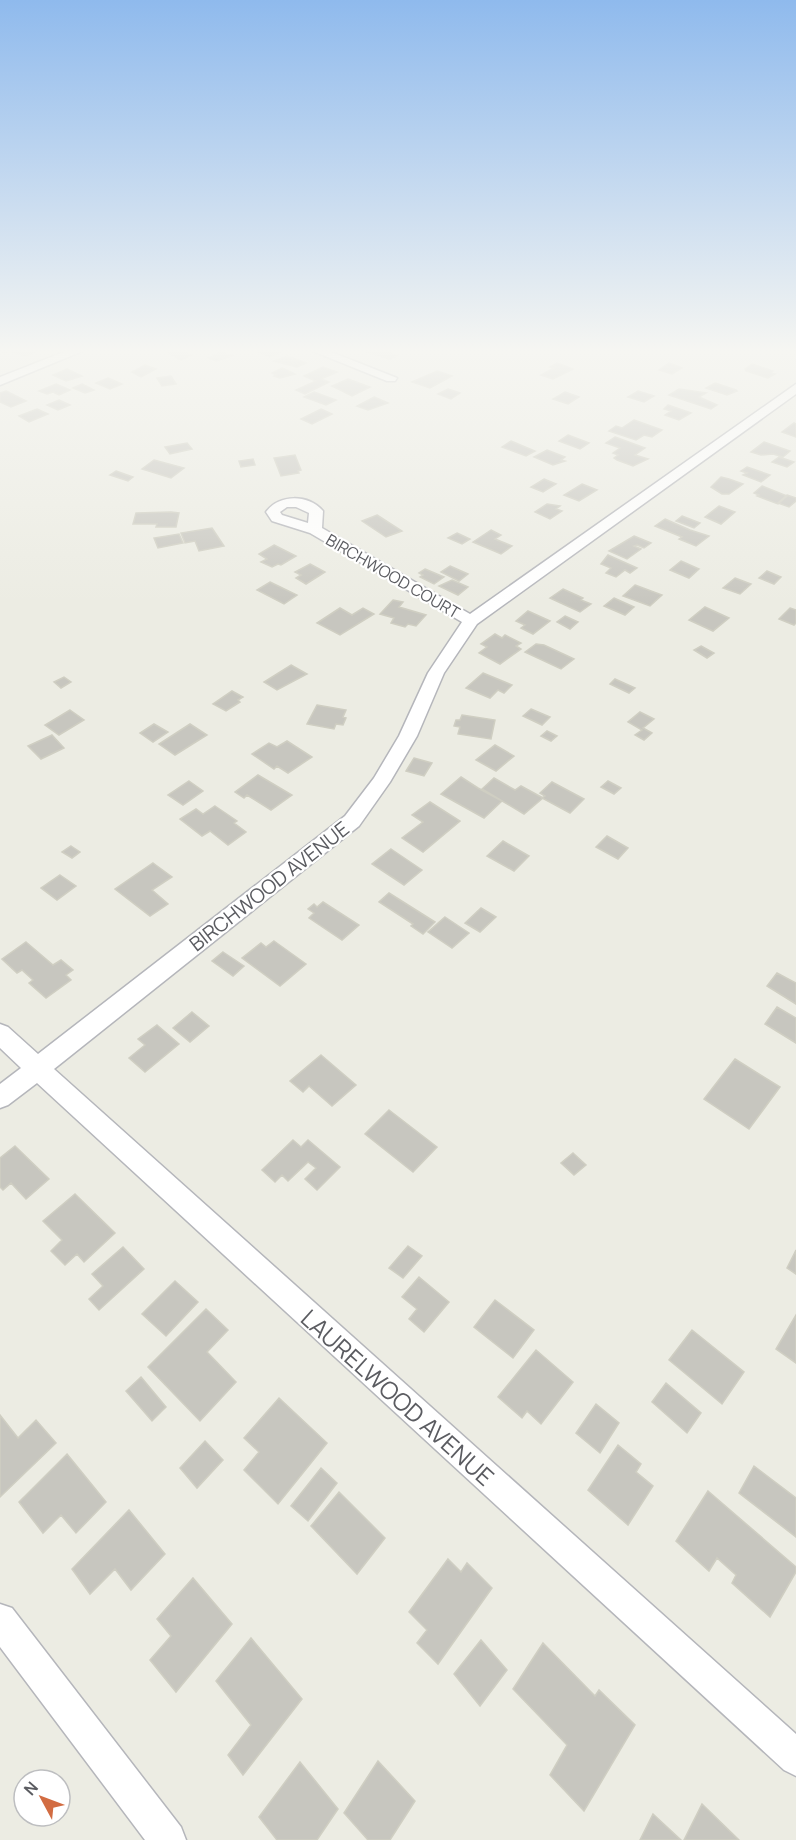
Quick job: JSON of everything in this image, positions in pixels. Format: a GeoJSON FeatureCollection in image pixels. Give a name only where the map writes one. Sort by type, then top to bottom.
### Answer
{"type":"FeatureCollection","features":[{"type":"Feature","properties":{"kind":"street","name":"BIRCHWOOD AVENUE"},"geometry":{"type":"LineString","coordinates":[[0,1098],[352,821],[381,782],[403,746],[436,673],[471,621],[739,434]]}},
{"type":"Feature","properties":{"kind":"street","name":"BIRCHWOOD COURT"},"geometry":{"type":"LineString","coordinates":[[315,530],[471,621]]}},
{"type":"Feature","properties":{"kind":"street","name":"LAURELWOOD AVENUE"},"geometry":{"type":"LineString","coordinates":[[0,1034],[796,1758]]}},
{"type":"Feature","properties":{"kind":"street"},"geometry":{"type":"LineString","coordinates":[[0,1620],[168,1840]]}},
{"type":"Feature","properties":{"kind":"building"},"geometry":{"type":"Polygon","coordinates":[[[618,434],[656,434],[652,437],[644,435],[636,440],[618,434]]]}},
{"type":"Feature","properties":{"kind":"building"},"geometry":{"type":"Polygon","coordinates":[[[568,435],[589,443],[580,449],[559,441],[568,435]]]}},
{"type":"Feature","properties":{"kind":"building"},"geometry":{"type":"Polygon","coordinates":[[[615,437],[645,448],[635,455],[648,459],[633,466],[614,458],[618,455],[613,453],[620,448],[606,443],[615,437]]]}},
{"type":"Feature","properties":{"kind":"building"},"geometry":{"type":"Polygon","coordinates":[[[511,441],[535,451],[526,456],[502,447],[511,441]]]}},
{"type":"Feature","properties":{"kind":"building"},"geometry":{"type":"Polygon","coordinates":[[[764,442],[790,451],[783,457],[751,452],[764,442]]]}},
{"type":"Feature","properties":{"kind":"building"},"geometry":{"type":"Polygon","coordinates":[[[187,443],[192,449],[170,454],[165,447],[187,443]]]}},
{"type":"Feature","properties":{"kind":"building"},"geometry":{"type":"Polygon","coordinates":[[[547,450],[565,457],[561,460],[565,461],[553,465],[534,457],[547,450]]]}},
{"type":"Feature","properties":{"kind":"building"},"geometry":{"type":"Polygon","coordinates":[[[295,455],[301,470],[298,471],[299,473],[281,476],[274,458],[295,455]]]}},
{"type":"Feature","properties":{"kind":"building"},"geometry":{"type":"Polygon","coordinates":[[[779,457],[794,462],[787,467],[772,462],[779,457]]]}},
{"type":"Feature","properties":{"kind":"building"},"geometry":{"type":"Polygon","coordinates":[[[253,459],[255,465],[241,467],[239,461],[253,459]]]}},
{"type":"Feature","properties":{"kind":"building"},"geometry":{"type":"Polygon","coordinates":[[[154,460],[184,468],[171,478],[142,469],[154,460]]]}},
{"type":"Feature","properties":{"kind":"building"},"geometry":{"type":"Polygon","coordinates":[[[747,467],[770,475],[761,482],[743,475],[747,473],[741,471],[747,467]]]}},
{"type":"Feature","properties":{"kind":"building"},"geometry":{"type":"Polygon","coordinates":[[[116,471],[133,477],[128,481],[110,475],[116,471]]]}},
{"type":"Feature","properties":{"kind":"building"},"geometry":{"type":"Polygon","coordinates":[[[721,477],[743,484],[729,494],[722,494],[711,487],[721,477]]]}},
{"type":"Feature","properties":{"kind":"building"},"geometry":{"type":"Polygon","coordinates":[[[544,479],[556,484],[543,492],[531,487],[544,479]]]}},
{"type":"Feature","properties":{"kind":"building"},"geometry":{"type":"Polygon","coordinates":[[[582,484],[597,490],[579,501],[564,495],[582,484]]]}},
{"type":"Feature","properties":{"kind":"building"},"geometry":{"type":"Polygon","coordinates":[[[762,486],[787,496],[778,504],[757,496],[759,495],[754,493],[762,486]]]}},
{"type":"Feature","properties":{"kind":"building"},"geometry":{"type":"Polygon","coordinates":[[[787,495],[796,498],[796,501],[789,507],[778,503],[787,495]]]}},
{"type":"Feature","properties":{"kind":"building"},"geometry":{"type":"Polygon","coordinates":[[[547,504],[560,506],[556,509],[562,511],[550,519],[535,512],[547,504]]]}},
{"type":"Feature","properties":{"kind":"building"},"geometry":{"type":"Polygon","coordinates":[[[719,506],[735,512],[721,524],[705,517],[719,506]]]}},
{"type":"Feature","properties":{"kind":"building"},"geometry":{"type":"Polygon","coordinates":[[[136,513],[179,513],[176,527],[156,527],[157,524],[133,524],[136,513]]]}},
{"type":"Feature","properties":{"kind":"building"},"geometry":{"type":"Polygon","coordinates":[[[377,515],[402,531],[386,537],[362,521],[377,515]]]}},
{"type":"Feature","properties":{"kind":"building"},"geometry":{"type":"Polygon","coordinates":[[[682,516],[700,523],[694,528],[676,521],[682,516]]]}},
{"type":"Feature","properties":{"kind":"building"},"geometry":{"type":"Polygon","coordinates":[[[665,519],[709,536],[696,546],[679,539],[682,537],[655,526],[665,519]]]}},
{"type":"Feature","properties":{"kind":"building"},"geometry":{"type":"Polygon","coordinates":[[[212,528],[224,546],[199,551],[195,541],[185,543],[181,533],[212,528]]]}},
{"type":"Feature","properties":{"kind":"building"},"geometry":{"type":"Polygon","coordinates":[[[491,530],[501,535],[495,539],[512,546],[501,554],[473,542],[491,530]]]}},
{"type":"Feature","properties":{"kind":"building"},"geometry":{"type":"Polygon","coordinates":[[[457,533],[470,539],[462,544],[448,538],[457,533]]]}},
{"type":"Feature","properties":{"kind":"building"},"geometry":{"type":"Polygon","coordinates":[[[179,534],[183,543],[158,548],[154,538],[179,534]]]}},
{"type":"Feature","properties":{"kind":"building"},"geometry":{"type":"Polygon","coordinates":[[[634,536],[651,543],[644,548],[634,546],[641,549],[627,559],[609,551],[634,536]]]}},
{"type":"Feature","properties":{"kind":"building"},"geometry":{"type":"Polygon","coordinates":[[[274,545],[296,556],[281,565],[272,567],[261,562],[267,559],[259,554],[274,545]]]}},
{"type":"Feature","properties":{"kind":"building"},"geometry":{"type":"Polygon","coordinates":[[[608,555],[637,568],[630,573],[625,570],[616,577],[606,573],[611,568],[601,564],[608,555]]]}},
{"type":"Feature","properties":{"kind":"building"},"geometry":{"type":"Polygon","coordinates":[[[681,561],[699,569],[689,578],[670,570],[681,561]]]}},
{"type":"Feature","properties":{"kind":"building"},"geometry":{"type":"Polygon","coordinates":[[[310,564],[325,572],[306,584],[296,578],[301,575],[295,572],[310,564]]]}},
{"type":"Feature","properties":{"kind":"building"},"geometry":{"type":"Polygon","coordinates":[[[450,566],[468,574],[459,581],[441,572],[450,566]]]}},
{"type":"Feature","properties":{"kind":"building"},"geometry":{"type":"Polygon","coordinates":[[[425,569],[444,577],[434,584],[420,577],[423,575],[419,573],[425,569]]]}},
{"type":"Feature","properties":{"kind":"building"},"geometry":{"type":"Polygon","coordinates":[[[767,571],[781,577],[774,584],[759,578],[767,571]]]}},
{"type":"Feature","properties":{"kind":"building"},"geometry":{"type":"Polygon","coordinates":[[[735,578],[751,584],[740,594],[723,588],[735,578]]]}},
{"type":"Feature","properties":{"kind":"building"},"geometry":{"type":"Polygon","coordinates":[[[452,580],[468,587],[458,595],[439,586],[452,580]]]}},
{"type":"Feature","properties":{"kind":"building"},"geometry":{"type":"Polygon","coordinates":[[[270,582],[297,595],[284,604],[257,590],[270,582]]]}},
{"type":"Feature","properties":{"kind":"building"},"geometry":{"type":"Polygon","coordinates":[[[635,585],[662,595],[650,606],[623,596],[635,585]]]}},
{"type":"Feature","properties":{"kind":"building"},"geometry":{"type":"Polygon","coordinates":[[[563,589],[591,604],[580,612],[550,598],[563,589]]]}},
{"type":"Feature","properties":{"kind":"building"},"geometry":{"type":"Polygon","coordinates":[[[614,598],[634,607],[625,615],[604,606],[614,598]]]}},
{"type":"Feature","properties":{"kind":"building"},"geometry":{"type":"Polygon","coordinates":[[[393,600],[403,602],[399,607],[426,615],[416,626],[408,624],[405,627],[391,623],[394,618],[380,614],[393,600]]]}},
{"type":"Feature","properties":{"kind":"building"},"geometry":{"type":"Polygon","coordinates":[[[705,607],[729,618],[713,631],[689,620],[705,607]]]}},
{"type":"Feature","properties":{"kind":"building"},"geometry":{"type":"Polygon","coordinates":[[[340,608],[352,615],[363,608],[374,614],[340,635],[317,623],[340,608]]]}},
{"type":"Feature","properties":{"kind":"building"},"geometry":{"type":"Polygon","coordinates":[[[790,608],[796,610],[794,625],[779,619],[790,608]]]}},
{"type":"Feature","properties":{"kind":"building"},"geometry":{"type":"Polygon","coordinates":[[[528,611],[550,621],[533,634],[521,628],[525,625],[516,621],[528,611]]]}},
{"type":"Feature","properties":{"kind":"building"},"geometry":{"type":"Polygon","coordinates":[[[565,616],[578,622],[570,629],[557,622],[565,616]]]}},
{"type":"Feature","properties":{"kind":"building"},"geometry":{"type":"Polygon","coordinates":[[[495,634],[502,638],[505,635],[521,643],[516,646],[521,649],[500,664],[479,653],[487,647],[481,644],[495,634]]]}},
{"type":"Feature","properties":{"kind":"building"},"geometry":{"type":"Polygon","coordinates":[[[536,644],[544,645],[574,659],[561,669],[525,652],[536,644]]]}},
{"type":"Feature","properties":{"kind":"building"},"geometry":{"type":"Polygon","coordinates":[[[701,646],[714,653],[707,658],[694,650],[701,646]]]}},
{"type":"Feature","properties":{"kind":"building"},"geometry":{"type":"Polygon","coordinates":[[[291,665],[307,674],[277,690],[264,682],[291,665]]]}},
{"type":"Feature","properties":{"kind":"building"},"geometry":{"type":"Polygon","coordinates":[[[483,673],[512,685],[504,693],[498,690],[490,698],[466,688],[483,673]]]}},
{"type":"Feature","properties":{"kind":"building"},"geometry":{"type":"Polygon","coordinates":[[[64,677],[71,682],[61,688],[54,682],[64,677]]]}},
{"type":"Feature","properties":{"kind":"building"},"geometry":{"type":"Polygon","coordinates":[[[615,679],[635,688],[629,693],[610,684],[615,679]]]}},
{"type":"Feature","properties":{"kind":"building"},"geometry":{"type":"Polygon","coordinates":[[[232,691],[243,697],[238,700],[240,702],[226,711],[213,704],[232,691]]]}},
{"type":"Feature","properties":{"kind":"building"},"geometry":{"type":"Polygon","coordinates":[[[317,705],[346,710],[343,725],[336,724],[334,729],[307,724],[317,705]]]}},
{"type":"Feature","properties":{"kind":"building"},"geometry":{"type":"Polygon","coordinates":[[[531,709],[550,717],[542,725],[523,716],[531,709]]]}},
{"type":"Feature","properties":{"kind":"building"},"geometry":{"type":"Polygon","coordinates":[[[70,710],[84,720],[59,735],[45,725],[70,710]]]}},
{"type":"Feature","properties":{"kind":"building"},"geometry":{"type":"Polygon","coordinates":[[[640,712],[654,719],[643,728],[652,733],[644,740],[635,735],[642,730],[628,722],[640,712]]]}},
{"type":"Feature","properties":{"kind":"building"},"geometry":{"type":"Polygon","coordinates":[[[462,715],[495,720],[491,739],[458,734],[460,727],[454,726],[456,720],[460,720],[462,715]]]}},
{"type":"Feature","properties":{"kind":"building"},"geometry":{"type":"Polygon","coordinates":[[[154,724],[168,732],[153,742],[140,733],[154,724]]]}},
{"type":"Feature","properties":{"kind":"building"},"geometry":{"type":"Polygon","coordinates":[[[190,724],[207,735],[175,755],[159,744],[190,724]]]}},
{"type":"Feature","properties":{"kind":"building"},"geometry":{"type":"Polygon","coordinates":[[[547,731],[557,736],[551,741],[541,736],[547,731]]]}},
{"type":"Feature","properties":{"kind":"building"},"geometry":{"type":"Polygon","coordinates":[[[52,735],[64,748],[41,759],[28,746],[52,735]]]}},
{"type":"Feature","properties":{"kind":"building"},"geometry":{"type":"Polygon","coordinates":[[[287,741],[312,757],[288,773],[277,766],[274,769],[252,754],[269,743],[277,747],[287,741]]]}},
{"type":"Feature","properties":{"kind":"building"},"geometry":{"type":"Polygon","coordinates":[[[495,745],[514,756],[496,771],[476,760],[495,745]]]}},
{"type":"Feature","properties":{"kind":"building"},"geometry":{"type":"Polygon","coordinates":[[[414,758],[432,763],[424,776],[406,771],[414,758]]]}},
{"type":"Feature","properties":{"kind":"building"},"geometry":{"type":"Polygon","coordinates":[[[258,775],[292,795],[271,810],[247,795],[244,798],[235,792],[258,775]]]}},
{"type":"Feature","properties":{"kind":"building"},"geometry":{"type":"Polygon","coordinates":[[[461,777],[502,801],[484,818],[441,794],[461,777]]]}},
{"type":"Feature","properties":{"kind":"building"},"geometry":{"type":"Polygon","coordinates":[[[494,778],[515,790],[521,786],[543,798],[524,814],[482,789],[494,778]]]}},
{"type":"Feature","properties":{"kind":"building"},"geometry":{"type":"Polygon","coordinates":[[[189,781],[203,791],[183,805],[168,795],[189,781]]]}},
{"type":"Feature","properties":{"kind":"building"},"geometry":{"type":"Polygon","coordinates":[[[608,781],[621,788],[614,794],[601,787],[608,781]]]}},
{"type":"Feature","properties":{"kind":"building"},"geometry":{"type":"Polygon","coordinates":[[[552,782],[584,799],[570,813],[542,798],[545,796],[540,793],[552,782]]]}},
{"type":"Feature","properties":{"kind":"building"},"geometry":{"type":"Polygon","coordinates":[[[430,802],[460,821],[423,852],[402,838],[423,822],[412,815],[430,802]]]}},
{"type":"Feature","properties":{"kind":"building"},"geometry":{"type":"Polygon","coordinates":[[[215,806],[237,821],[234,823],[246,832],[228,845],[210,831],[202,836],[180,819],[196,809],[203,814],[215,806]]]}},
{"type":"Feature","properties":{"kind":"building"},"geometry":{"type":"Polygon","coordinates":[[[607,836],[628,848],[618,859],[596,847],[607,836]]]}},
{"type":"Feature","properties":{"kind":"building"},"geometry":{"type":"Polygon","coordinates":[[[503,841],[529,856],[514,871],[487,856],[503,841]]]}},
{"type":"Feature","properties":{"kind":"building"},"geometry":{"type":"Polygon","coordinates":[[[71,846],[80,852],[72,858],[62,852],[71,846]]]}},
{"type":"Feature","properties":{"kind":"building"},"geometry":{"type":"Polygon","coordinates":[[[391,849],[422,870],[404,885],[372,864],[391,849]]]}},
{"type":"Feature","properties":{"kind":"building"},"geometry":{"type":"Polygon","coordinates":[[[153,863],[172,877],[152,890],[168,904],[150,916],[115,889],[153,863]]]}},
{"type":"Feature","properties":{"kind":"building"},"geometry":{"type":"Polygon","coordinates":[[[60,875],[76,886],[57,900],[41,888],[60,875]]]}},
{"type":"Feature","properties":{"kind":"building"},"geometry":{"type":"Polygon","coordinates":[[[389,893],[435,922],[423,934],[411,926],[413,924],[379,902],[389,893]]]}},
{"type":"Feature","properties":{"kind":"building"},"geometry":{"type":"Polygon","coordinates":[[[323,902],[359,925],[342,940],[309,918],[314,913],[308,909],[314,904],[317,907],[323,902]]]}},
{"type":"Feature","properties":{"kind":"building"},"geometry":{"type":"Polygon","coordinates":[[[481,908],[496,917],[480,932],[465,923],[481,908]]]}},
{"type":"Feature","properties":{"kind":"building"},"geometry":{"type":"Polygon","coordinates":[[[445,917],[469,933],[452,948],[428,932],[445,917]]]}},
{"type":"Feature","properties":{"kind":"building"},"geometry":{"type":"Polygon","coordinates":[[[274,941],[306,964],[280,986],[242,958],[261,943],[266,947],[274,941]]]}},
{"type":"Feature","properties":{"kind":"building"},"geometry":{"type":"Polygon","coordinates":[[[26,942],[53,965],[61,960],[73,970],[66,975],[71,980],[46,998],[29,983],[33,980],[22,970],[17,973],[2,959],[26,942]]]}},
{"type":"Feature","properties":{"kind":"building"},"geometry":{"type":"Polygon","coordinates":[[[223,952],[244,966],[233,976],[212,961],[223,952]]]}},
{"type":"Feature","properties":{"kind":"building"},"geometry":{"type":"Polygon","coordinates":[[[777,973],[796,983],[796,1004],[767,986],[777,973]]]}},
{"type":"Feature","properties":{"kind":"building"},"geometry":{"type":"Polygon","coordinates":[[[777,1007],[796,1018],[796,1043],[765,1024],[777,1007]]]}},
{"type":"Feature","properties":{"kind":"building"},"geometry":{"type":"Polygon","coordinates":[[[192,1012],[209,1026],[190,1042],[173,1028],[192,1012]]]}},
{"type":"Feature","properties":{"kind":"building"},"geometry":{"type":"Polygon","coordinates":[[[157,1025],[179,1044],[145,1072],[129,1058],[145,1045],[138,1039],[157,1025]]]}},
{"type":"Feature","properties":{"kind":"building"},"geometry":{"type":"Polygon","coordinates":[[[321,1055],[356,1085],[332,1106],[309,1086],[303,1092],[290,1081],[321,1055]]]}},
{"type":"Feature","properties":{"kind":"building"},"geometry":{"type":"Polygon","coordinates":[[[735,1059],[780,1087],[749,1129],[704,1099],[735,1059]]]}},
{"type":"Feature","properties":{"kind":"building"},"geometry":{"type":"Polygon","coordinates":[[[389,1110],[437,1147],[413,1172],[365,1134],[389,1110]]]}},
{"type":"Feature","properties":{"kind":"building"},"geometry":{"type":"Polygon","coordinates":[[[293,1140],[301,1147],[308,1140],[340,1167],[317,1190],[305,1179],[316,1168],[308,1162],[288,1181],[282,1175],[275,1182],[262,1170],[293,1140]]]}},
{"type":"Feature","properties":{"kind":"building"},"geometry":{"type":"Polygon","coordinates":[[[15,1146],[49,1179],[26,1199],[11,1183],[3,1190],[0,1187],[0,1158],[15,1146]]]}},
{"type":"Feature","properties":{"kind":"building"},"geometry":{"type":"Polygon","coordinates":[[[573,1153],[586,1165],[574,1175],[561,1163],[573,1153]]]}},
{"type":"Feature","properties":{"kind":"building"},"geometry":{"type":"Polygon","coordinates":[[[75,1194],[115,1233],[84,1262],[77,1254],[65,1265],[51,1251],[62,1240],[43,1221],[75,1194]]]}},
{"type":"Feature","properties":{"kind":"building"},"geometry":{"type":"Polygon","coordinates":[[[408,1246],[422,1256],[403,1278],[389,1268],[408,1246]]]}},
{"type":"Feature","properties":{"kind":"building"},"geometry":{"type":"Polygon","coordinates":[[[123,1247],[144,1269],[99,1310],[89,1299],[103,1286],[92,1274],[123,1247]]]}},
{"type":"Feature","properties":{"kind":"building"},"geometry":{"type":"Polygon","coordinates":[[[796,1250],[796,1274],[787,1268],[796,1250]]]}},
{"type":"Feature","properties":{"kind":"building"},"geometry":{"type":"Polygon","coordinates":[[[419,1277],[449,1302],[424,1332],[409,1319],[417,1309],[402,1297],[419,1277]]]}},
{"type":"Feature","properties":{"kind":"building"},"geometry":{"type":"Polygon","coordinates":[[[175,1281],[198,1302],[166,1336],[142,1314],[175,1281]]]}},
{"type":"Feature","properties":{"kind":"building"},"geometry":{"type":"Polygon","coordinates":[[[495,1300],[534,1330],[513,1358],[474,1327],[495,1300]]]}},
{"type":"Feature","properties":{"kind":"building"},"geometry":{"type":"Polygon","coordinates":[[[206,1309],[228,1330],[207,1352],[236,1382],[200,1421],[148,1367],[206,1309]]]}},
{"type":"Feature","properties":{"kind":"building"},"geometry":{"type":"Polygon","coordinates":[[[796,1315],[796,1363],[776,1349],[796,1315]]]}},
{"type":"Feature","properties":{"kind":"building"},"geometry":{"type":"Polygon","coordinates":[[[692,1330],[744,1372],[722,1404],[669,1360],[692,1330]]]}},
{"type":"Feature","properties":{"kind":"building"},"geometry":{"type":"Polygon","coordinates":[[[536,1350],[573,1382],[541,1424],[527,1411],[522,1418],[498,1397],[536,1350]]]}},
{"type":"Feature","properties":{"kind":"building"},"geometry":{"type":"Polygon","coordinates":[[[141,1377],[166,1407],[152,1421],[126,1391],[141,1377]]]}},
{"type":"Feature","properties":{"kind":"building"},"geometry":{"type":"Polygon","coordinates":[[[666,1383],[701,1413],[687,1433],[652,1402],[666,1383]]]}},
{"type":"Feature","properties":{"kind":"building"},"geometry":{"type":"Polygon","coordinates":[[[279,1398],[327,1443],[278,1504],[244,1470],[259,1452],[244,1438],[279,1398]]]}},
{"type":"Feature","properties":{"kind":"building"},"geometry":{"type":"Polygon","coordinates":[[[596,1404],[619,1423],[600,1453],[576,1433],[596,1404]]]}},
{"type":"Feature","properties":{"kind":"building"},"geometry":{"type":"Polygon","coordinates":[[[0,1415],[18,1438],[36,1420],[56,1443],[0,1497],[0,1415]]]}},
{"type":"Feature","properties":{"kind":"building"},"geometry":{"type":"Polygon","coordinates":[[[205,1441],[223,1460],[197,1488],[180,1468],[205,1441]]]}},
{"type":"Feature","properties":{"kind":"building"},"geometry":{"type":"Polygon","coordinates":[[[618,1445],[641,1464],[636,1472],[653,1486],[628,1525],[588,1490],[618,1445]]]}},
{"type":"Feature","properties":{"kind":"building"},"geometry":{"type":"Polygon","coordinates":[[[67,1454],[106,1502],[76,1533],[61,1515],[43,1533],[19,1502],[67,1454]]]}},
{"type":"Feature","properties":{"kind":"building"},"geometry":{"type":"Polygon","coordinates":[[[754,1466],[796,1498],[796,1537],[739,1493],[754,1466]]]}},
{"type":"Feature","properties":{"kind":"building"},"geometry":{"type":"Polygon","coordinates":[[[321,1468],[337,1483],[308,1521],[291,1506],[321,1468]]]}},
{"type":"Feature","properties":{"kind":"building"},"geometry":{"type":"Polygon","coordinates":[[[708,1491],[796,1567],[796,1572],[770,1617],[732,1583],[736,1575],[717,1558],[709,1571],[676,1541],[708,1491]]]}},
{"type":"Feature","properties":{"kind":"building"},"geometry":{"type":"Polygon","coordinates":[[[339,1492],[385,1538],[357,1574],[311,1526],[339,1492]]]}},
{"type":"Feature","properties":{"kind":"building"},"geometry":{"type":"Polygon","coordinates":[[[129,1510],[165,1554],[131,1590],[115,1569],[90,1594],[72,1569],[129,1510]]]}},
{"type":"Feature","properties":{"kind":"building"},"geometry":{"type":"Polygon","coordinates":[[[448,1559],[461,1572],[467,1563],[492,1588],[438,1664],[417,1643],[427,1630],[409,1612],[448,1559]]]}},
{"type":"Feature","properties":{"kind":"building"},"geometry":{"type":"Polygon","coordinates":[[[193,1578],[232,1624],[176,1692],[150,1660],[171,1636],[157,1619],[193,1578]]]}},
{"type":"Feature","properties":{"kind":"building"},"geometry":{"type":"Polygon","coordinates":[[[251,1638],[302,1699],[243,1775],[228,1755],[251,1725],[216,1681],[251,1638]]]}},
{"type":"Feature","properties":{"kind":"building"},"geometry":{"type":"Polygon","coordinates":[[[481,1640],[507,1670],[480,1706],[454,1674],[481,1640]]]}},
{"type":"Feature","properties":{"kind":"building"},"geometry":{"type":"Polygon","coordinates":[[[543,1643],[595,1696],[599,1690],[635,1725],[584,1811],[550,1775],[567,1745],[513,1689],[543,1643]]]}},
{"type":"Feature","properties":{"kind":"building"},"geometry":{"type":"Polygon","coordinates":[[[378,1761],[415,1801],[390,1840],[368,1840],[344,1813],[378,1761]]]}},
{"type":"Feature","properties":{"kind":"building"},"geometry":{"type":"Polygon","coordinates":[[[300,1762],[338,1809],[317,1840],[277,1840],[259,1817],[300,1762]]]}},
{"type":"Feature","properties":{"kind":"building"},"geometry":{"type":"Polygon","coordinates":[[[702,1804],[739,1840],[684,1840],[702,1804]]]}},
{"type":"Feature","properties":{"kind":"building"},"geometry":{"type":"Polygon","coordinates":[[[653,1814],[681,1840],[640,1840],[653,1814]]]}}]}
